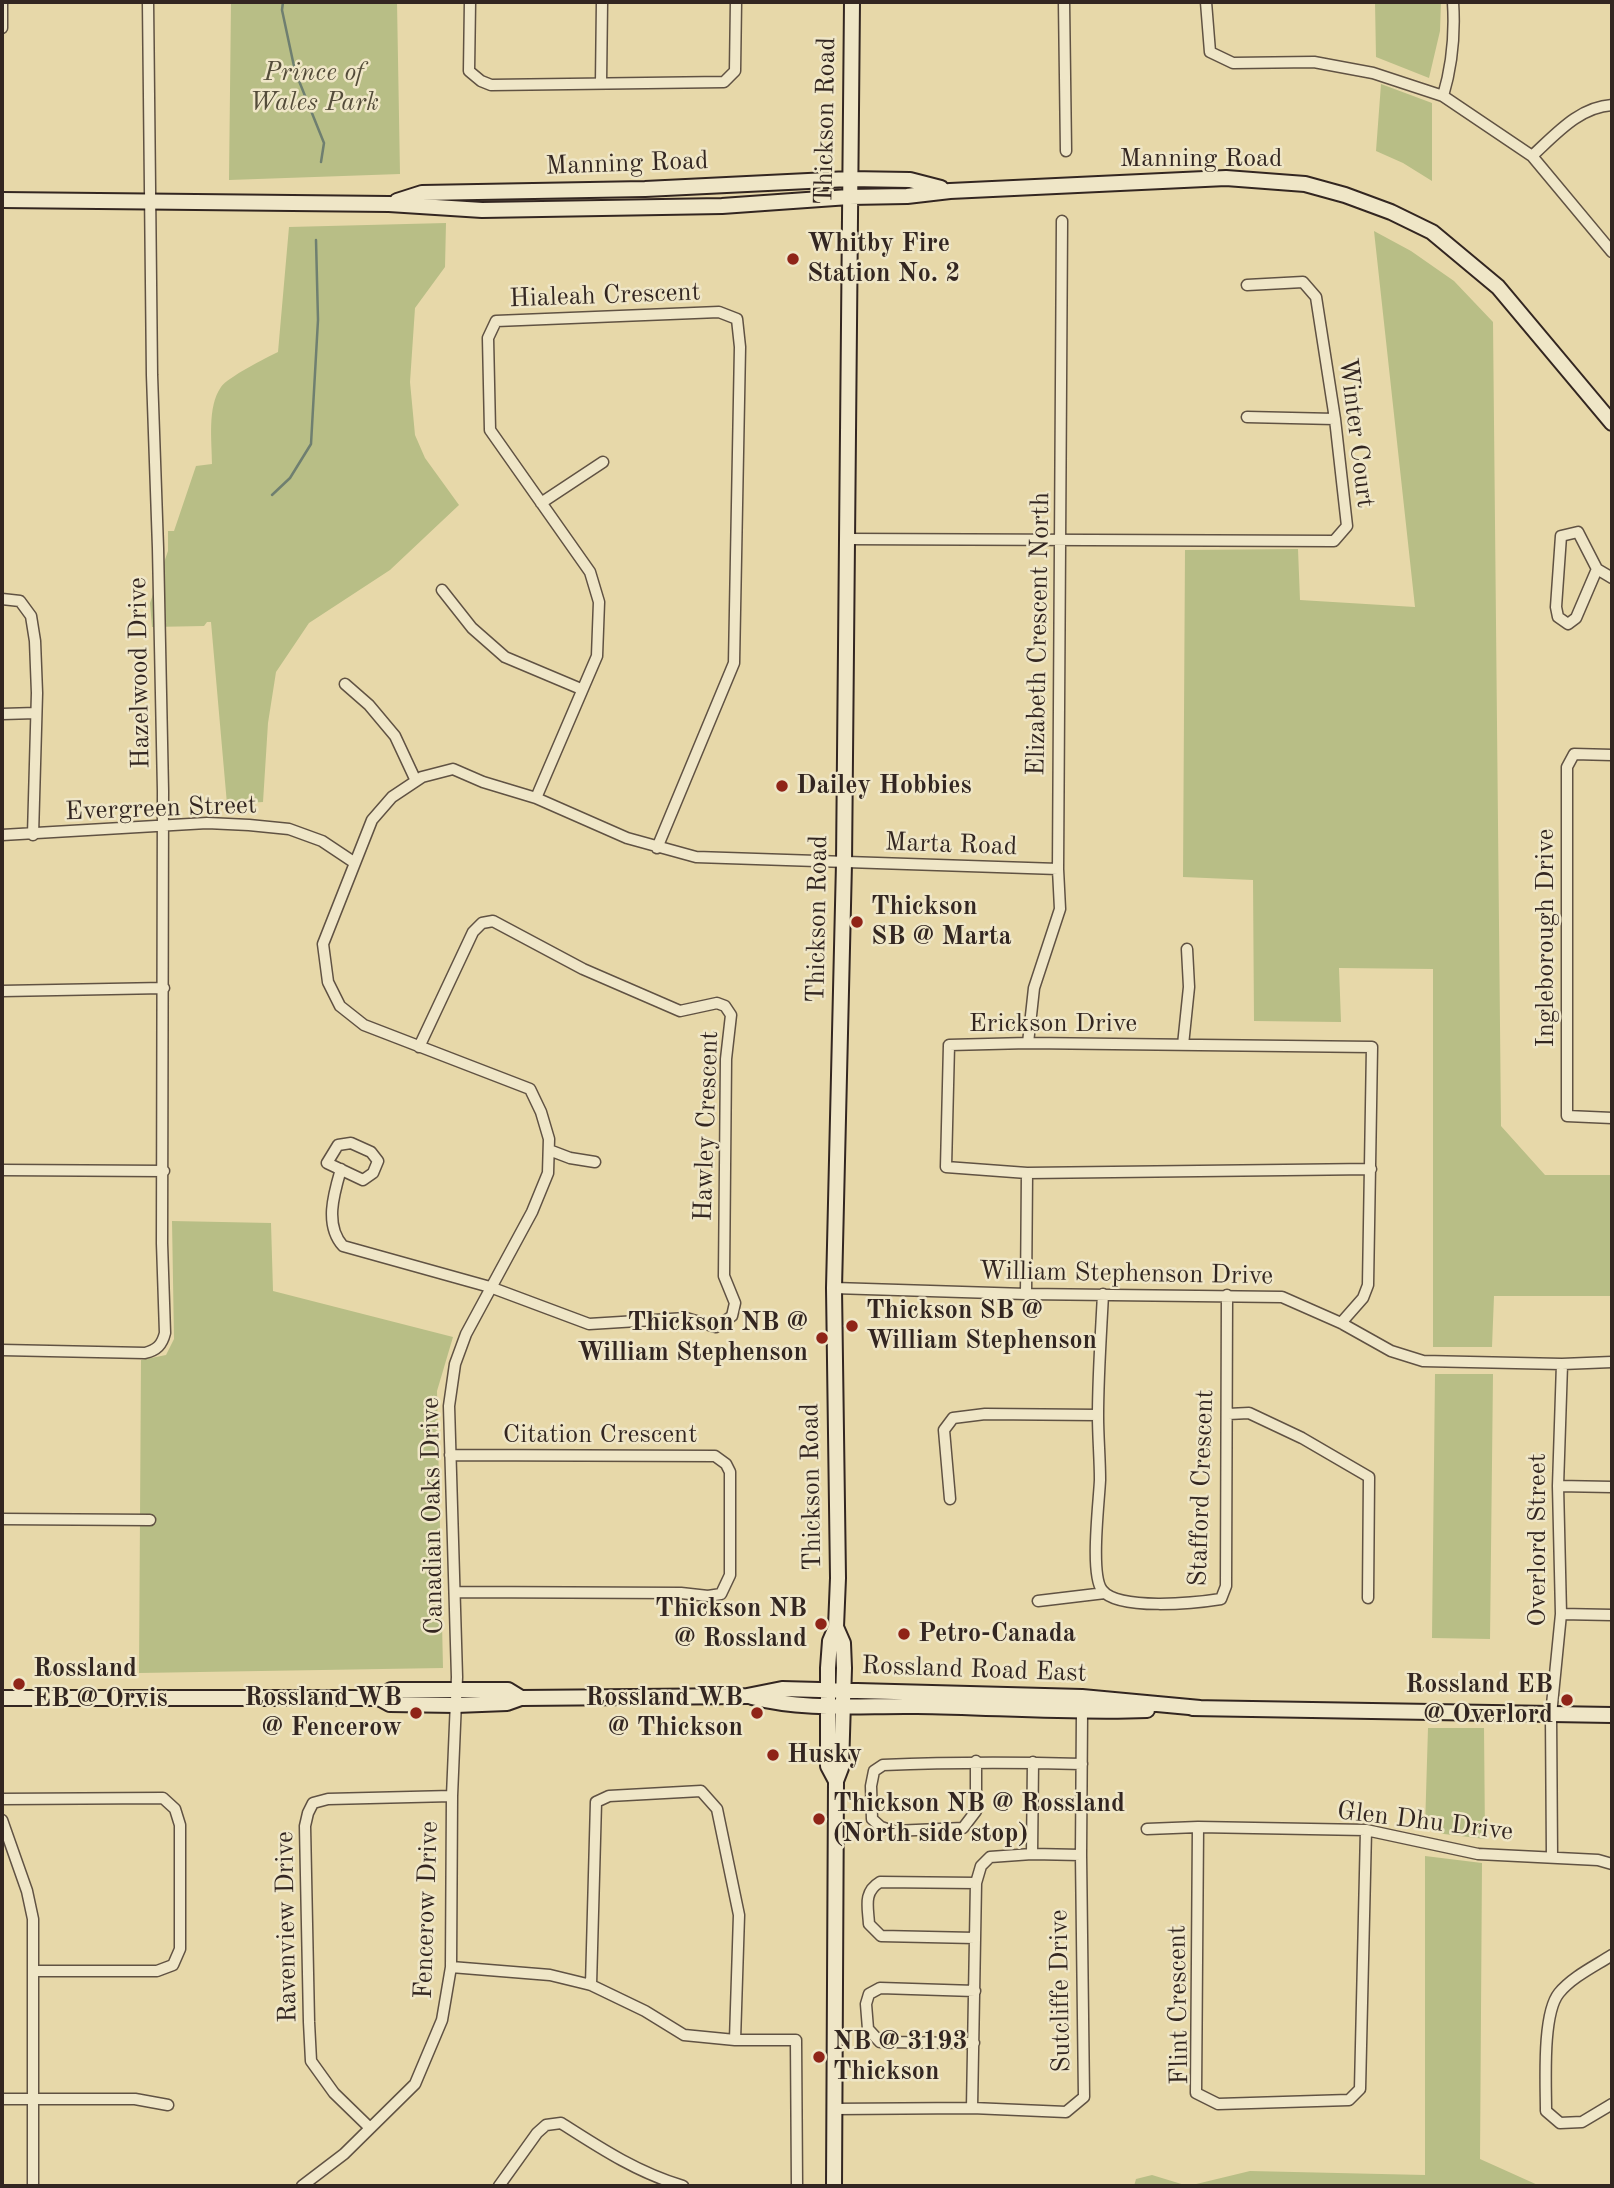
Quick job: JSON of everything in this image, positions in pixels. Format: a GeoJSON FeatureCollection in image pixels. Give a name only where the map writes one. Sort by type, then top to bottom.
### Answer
{"type":"FeatureCollection","features":[{"type":"Feature","properties":{"kind":"main road","name":"Thickson Road"},"geometry":{"type":"LineString","coordinates":[[836,1781],[828,1766],[827,1697],[830,1641],[836,1627],[838,1578],[834,1288],[844,863],[852,2]]}},
{"type":"Feature","properties":{"kind":"main road","name":"Manning Road"},"geometry":{"type":"LineString","coordinates":[[2,200],[388,204],[496,210],[722,206],[906,196],[950,191],[1226,178],[1305,184],[1345,195],[1424,227],[1498,287],[1612,423]]}},
{"type":"Feature","properties":{"kind":"main road","name":"Manning Road"},"geometry":{"type":"LineString","coordinates":[[388,204],[422,193],[645,190],[849,179],[910,180],[950,191]]}},
{"type":"Feature","properties":{"kind":"main road","name":"Thickson Road"},"geometry":{"type":"LineString","coordinates":[[834,2186],[836,1781],[841,1768],[844,1697],[843,1643],[836,1627]]}},
{"type":"Feature","properties":{"kind":"main road","name":"Rossland Road East"},"geometry":{"type":"LineString","coordinates":[[2,1698],[379,1698],[390,1704],[456,1698],[507,1703],[521,1698],[747,1696],[775,1703],[827,1697],[1083,1697],[1200,1708]]}},
{"type":"Feature","properties":{"kind":"main road","name":"Rossland Road East"},"geometry":{"type":"LineString","coordinates":[[844,1697],[1082,1712],[1200,1708],[1612,1714]]}},
{"type":"Feature","properties":{"kind":"street"},"geometry":{"type":"LineString","coordinates":[[2,2],[2,28]]}},
{"type":"Feature","properties":{"kind":"street","name":"Hazelwood Drive"},"geometry":{"type":"LineString","coordinates":[[2,1350],[145,1353],[162,1343],[166,1323],[162,1231],[163,777],[152,375],[148,2]]}},
{"type":"Feature","properties":{"kind":"street"},"geometry":{"type":"LineString","coordinates":[[470,2],[469,71],[491,85],[724,82],[735,71],[736,2]]}},
{"type":"Feature","properties":{"kind":"street"},"geometry":{"type":"LineString","coordinates":[[601,83],[602,2]]}},
{"type":"Feature","properties":{"kind":"street"},"geometry":{"type":"LineString","coordinates":[[1064,2],[1066,151]]}},
{"type":"Feature","properties":{"kind":"street"},"geometry":{"type":"LineString","coordinates":[[1206,2],[1210,52],[1233,63],[1314,62],[1373,74],[1443,96],[1532,156],[1612,251]]}},
{"type":"Feature","properties":{"kind":"street"},"geometry":{"type":"LineString","coordinates":[[1443,96],[1454,28],[1453,2]]}},
{"type":"Feature","properties":{"kind":"street"},"geometry":{"type":"LineString","coordinates":[[1532,156],[1571,120],[1598,106],[1612,105]]}},
{"type":"Feature","properties":{"kind":"street","name":"Elizabeth Crescent North"},"geometry":{"type":"LineString","coordinates":[[1028,1043],[1034,988],[1060,909],[1058,869],[1062,221]]}},
{"type":"Feature","properties":{"kind":"street","name":"Winter Court"},"geometry":{"type":"LineString","coordinates":[[846,539],[1334,541],[1347,526],[1335,419],[1316,297],[1303,282],[1247,285]]}},
{"type":"Feature","properties":{"kind":"street","name":"Hialeah Crescent"},"geometry":{"type":"LineString","coordinates":[[536,798],[597,656],[599,602],[590,572],[490,430],[488,338],[496,321],[719,312],[737,318],[740,347],[734,663],[657,848]]}},
{"type":"Feature","properties":{"kind":"street"},"geometry":{"type":"LineString","coordinates":[[1247,416],[1335,419]]}},
{"type":"Feature","properties":{"kind":"street"},"geometry":{"type":"LineString","coordinates":[[541,503],[603,462]]}},
{"type":"Feature","properties":{"kind":"street"},"geometry":{"type":"LineString","coordinates":[[1597,569],[1576,618],[1568,624],[1558,617],[1556,607],[1561,536],[1578,532],[1597,569],[1612,578]]}},
{"type":"Feature","properties":{"kind":"street"},"geometry":{"type":"LineString","coordinates":[[442,590],[472,628],[505,657],[581,689]]}},
{"type":"Feature","properties":{"kind":"street"},"geometry":{"type":"LineString","coordinates":[[2,599],[20,601],[31,615],[35,641],[33,835]]}},
{"type":"Feature","properties":{"kind":"street"},"geometry":{"type":"LineString","coordinates":[[345,684],[369,705],[395,736],[416,781]]}},
{"type":"Feature","properties":{"kind":"street"},"geometry":{"type":"LineString","coordinates":[[2,715],[36,713]]}},
{"type":"Feature","properties":{"kind":"street","name":"Ingleborough Drive"},"geometry":{"type":"LineString","coordinates":[[1612,755],[1574,754],[1567,767],[1567,1116],[1612,1118]]}},
{"type":"Feature","properties":{"kind":"street","name":"Canadian Oaks Drive"},"geometry":{"type":"LineString","coordinates":[[456,1698],[449,1406],[455,1364],[466,1334],[532,1212],[548,1173],[549,1139],[541,1112],[530,1089],[364,1025],[340,1006],[328,982],[323,944],[372,820],[392,797],[422,777],[453,769],[483,782],[536,798],[627,838],[657,848],[696,857],[844,863]]}},
{"type":"Feature","properties":{"kind":"street","name":"Evergreen Street"},"geometry":{"type":"LineString","coordinates":[[2,835],[207,824],[289,829],[322,841],[355,863]]}},
{"type":"Feature","properties":{"kind":"street","name":"Marta Road"},"geometry":{"type":"LineString","coordinates":[[844,863],[1058,869]]}},
{"type":"Feature","properties":{"kind":"street","name":"Hawley Crescent"},"geometry":{"type":"LineString","coordinates":[[419,1047],[472,932],[482,923],[493,921],[583,970],[680,1011],[718,1003],[725,1006],[731,1015],[726,1059],[724,1276],[734,1303],[732,1316],[716,1327],[686,1318],[589,1324],[490,1287]]}},
{"type":"Feature","properties":{"kind":"street"},"geometry":{"type":"LineString","coordinates":[[1183,1045],[1189,987],[1187,949]]}},
{"type":"Feature","properties":{"kind":"street"},"geometry":{"type":"LineString","coordinates":[[2,991],[164,988]]}},
{"type":"Feature","properties":{"kind":"street","name":"Erickson Drive"},"geometry":{"type":"LineString","coordinates":[[1341,1324],[1363,1298],[1368,1285],[1371,1169],[1372,1047],[1028,1043],[948,1045],[946,1167],[1027,1173],[1371,1169]]}},
{"type":"Feature","properties":{"kind":"street"},"geometry":{"type":"LineString","coordinates":[[351,1143],[371,1152],[378,1161],[373,1173],[363,1181],[341,1169],[327,1163],[338,1145],[351,1143]]}},
{"type":"Feature","properties":{"kind":"street"},"geometry":{"type":"LineString","coordinates":[[549,1150],[570,1158],[595,1162]]}},
{"type":"Feature","properties":{"kind":"street"},"geometry":{"type":"LineString","coordinates":[[341,1169],[331,1201],[335,1237],[343,1246],[490,1287]]}},
{"type":"Feature","properties":{"kind":"street"},"geometry":{"type":"LineString","coordinates":[[2,1170],[164,1171]]}},
{"type":"Feature","properties":{"kind":"street"},"geometry":{"type":"LineString","coordinates":[[1026,1294],[1027,1173]]}},
{"type":"Feature","properties":{"kind":"street","name":"William Stephenson Drive"},"geometry":{"type":"LineString","coordinates":[[834,1288],[1026,1294],[1282,1297],[1391,1351],[1423,1360],[1562,1364],[1612,1362]]}},
{"type":"Feature","properties":{"kind":"street"},"geometry":{"type":"LineString","coordinates":[[1103,1294],[1096,1567],[1101,1588],[1105,1593]]}},
{"type":"Feature","properties":{"kind":"street","name":"Stafford Crescent"},"geometry":{"type":"LineString","coordinates":[[1105,1593],[1112,1598],[1128,1602],[1200,1602],[1221,1599],[1226,1586],[1227,1295]]}},
{"type":"Feature","properties":{"kind":"street","name":"Overlord Street"},"geometry":{"type":"LineString","coordinates":[[1552,1857],[1551,1715],[1561,1614],[1558,1486],[1562,1364]]}},
{"type":"Feature","properties":{"kind":"street"},"geometry":{"type":"LineString","coordinates":[[1228,1414],[1249,1413],[1302,1438],[1368,1477],[1367,1598]]}},
{"type":"Feature","properties":{"kind":"street"},"geometry":{"type":"LineString","coordinates":[[950,1499],[944,1430],[953,1418],[985,1414],[1098,1415]]}},
{"type":"Feature","properties":{"kind":"street","name":"Citation Crescent"},"geometry":{"type":"LineString","coordinates":[[450,1455],[715,1456],[726,1464],[730,1472],[730,1575],[721,1594],[455,1592]]}},
{"type":"Feature","properties":{"kind":"street"},"geometry":{"type":"LineString","coordinates":[[1558,1486],[1612,1487]]}},
{"type":"Feature","properties":{"kind":"street"},"geometry":{"type":"LineString","coordinates":[[2,1518],[150,1520]]}},
{"type":"Feature","properties":{"kind":"street"},"geometry":{"type":"LineString","coordinates":[[1038,1601],[1105,1593]]}},
{"type":"Feature","properties":{"kind":"street"},"geometry":{"type":"LineString","coordinates":[[1561,1614],[1612,1615]]}},
{"type":"Feature","properties":{"kind":"street","name":"Fencerow Drive"},"geometry":{"type":"LineString","coordinates":[[302,2186],[344,2154],[415,2084],[442,2021],[451,1966],[452,1796],[456,1698]]}},
{"type":"Feature","properties":{"kind":"street","name":"Sutcliffe Drive"},"geometry":{"type":"LineString","coordinates":[[833,2109],[972,2108],[1066,2112],[1084,2097],[1082,1712]]}},
{"type":"Feature","properties":{"kind":"street"},"geometry":{"type":"LineString","coordinates":[[976,1761],[976,1811],[963,1828],[893,1831],[881,1828],[872,1819],[871,1786],[874,1771],[883,1765],[976,1761],[1082,1764]]}},
{"type":"Feature","properties":{"kind":"street"},"geometry":{"type":"LineString","coordinates":[[1032,1854],[1033,1762]]}},
{"type":"Feature","properties":{"kind":"street"},"geometry":{"type":"LineString","coordinates":[[591,1985],[596,1802],[609,1796],[701,1791],[717,1809],[738,1915],[735,2040]]}},
{"type":"Feature","properties":{"kind":"street","name":"Ravenview Drive"},"geometry":{"type":"LineString","coordinates":[[370,2127],[334,2093],[312,2061],[305,1840],[308,1812],[313,1803],[328,1798],[452,1796]]}},
{"type":"Feature","properties":{"kind":"street"},"geometry":{"type":"LineString","coordinates":[[2,1799],[163,1798],[175,1809],[180,1825],[180,1949],[173,1965],[157,1971],[34,1971]]}},
{"type":"Feature","properties":{"kind":"street"},"geometry":{"type":"LineString","coordinates":[[2,1820],[31,1904],[34,1971],[33,2186]]}},
{"type":"Feature","properties":{"kind":"street","name":"Glen Dhu Drive"},"geometry":{"type":"LineString","coordinates":[[1147,1829],[1198,1827],[1366,1830],[1478,1854],[1598,1860],[1612,1864]]}},
{"type":"Feature","properties":{"kind":"street","name":"Flint Crescent"},"geometry":{"type":"LineString","coordinates":[[1198,1827],[1196,2093],[1218,2104],[1349,2100],[1360,2089],[1366,1830]]}},
{"type":"Feature","properties":{"kind":"street"},"geometry":{"type":"LineString","coordinates":[[972,2108],[976,1882],[981,1866],[990,1857],[1081,1855]]}},
{"type":"Feature","properties":{"kind":"street"},"geometry":{"type":"LineString","coordinates":[[975,1938],[881,1936],[869,1924],[867,1897],[871,1887],[880,1882],[976,1882]]}},
{"type":"Feature","properties":{"kind":"street"},"geometry":{"type":"LineString","coordinates":[[1612,1955],[1568,1983],[1557,1995],[1550,2015],[1546,2060],[1546,2110],[1560,2123],[1582,2122],[1612,2104]]}},
{"type":"Feature","properties":{"kind":"street"},"geometry":{"type":"LineString","coordinates":[[451,1966],[550,1975],[591,1985],[645,2011],[684,2035],[735,2040],[796,2040],[797,2186]]}},
{"type":"Feature","properties":{"kind":"street"},"geometry":{"type":"LineString","coordinates":[[974,2043],[880,2042],[868,2029],[866,2004],[869,1994],[880,1989],[975,1991]]}},
{"type":"Feature","properties":{"kind":"street"},"geometry":{"type":"LineString","coordinates":[[2,2099],[135,2099],[168,2105]]}},
{"type":"Feature","properties":{"kind":"street"},"geometry":{"type":"LineString","coordinates":[[499,2186],[537,2133],[546,2125],[561,2123],[617,2160],[667,2182],[683,2186]]}},
{"type":"Feature","properties":{"kind":"green space","name":"Prince of Wales Park"},"geometry":{"type":"Polygon","coordinates":[[[231,2],[397,2],[400,174],[229,180],[231,2]]]}},
{"type":"Feature","properties":{"kind":"green space"},"geometry":{"type":"Polygon","coordinates":[[[1375,2],[1441,2],[1440,31],[1429,78],[1376,57],[1375,2]]]}},
{"type":"Feature","properties":{"kind":"green space"},"geometry":{"type":"Polygon","coordinates":[[[1381,84],[1432,103],[1432,181],[1403,163],[1376,151],[1381,84]]]}},
{"type":"Feature","properties":{"kind":"green space"},"geometry":{"type":"Polygon","coordinates":[[[446,223],[445,267],[415,308],[410,382],[415,435],[425,458],[459,505],[390,570],[309,623],[276,672],[268,723],[263,802],[227,804],[211,622],[204,626],[152,627],[150,603],[168,551],[168,531],[174,531],[196,466],[212,464],[211,424],[217,395],[231,378],[278,352],[289,227],[446,223]]]}},
{"type":"Feature","properties":{"kind":"green space"},"geometry":{"type":"Polygon","coordinates":[[[1374,231],[1411,251],[1454,281],[1493,322],[1501,1126],[1545,1175],[1612,1175],[1612,1296],[1494,1296],[1492,1347],[1433,1347],[1433,969],[1339,968],[1341,1022],[1254,1021],[1253,880],[1183,877],[1185,550],[1298,549],[1300,600],[1415,607],[1374,231]]]}},
{"type":"Feature","properties":{"kind":"green space"},"geometry":{"type":"Polygon","coordinates":[[[172,1221],[271,1223],[273,1291],[453,1337],[437,1391],[443,1668],[139,1673],[141,1360],[166,1355],[174,1339],[172,1221]]]}},
{"type":"Feature","properties":{"kind":"green space"},"geometry":{"type":"Polygon","coordinates":[[[1435,1374],[1493,1374],[1490,1639],[1432,1638],[1435,1374]]]}},
{"type":"Feature","properties":{"kind":"green space"},"geometry":{"type":"Polygon","coordinates":[[[1428,1728],[1484,1728],[1485,1839],[1444,1834],[1425,1828],[1428,1728]]]}},
{"type":"Feature","properties":{"kind":"green space"},"geometry":{"type":"Polygon","coordinates":[[[1425,1856],[1482,1863],[1480,2159],[1540,2186],[1188,2186],[1250,2171],[1425,2175],[1425,1856]]]}},
{"type":"Feature","properties":{"kind":"green space"},"geometry":{"type":"Polygon","coordinates":[[[1152,2175],[1188,2186],[1134,2186],[1136,2179],[1152,2175]]]}},
{"type":"Feature","properties":{"kind":"waterway"},"geometry":{"type":"LineString","coordinates":[[283,2],[282,10],[295,71],[324,143],[321,162]]}},
{"type":"Feature","properties":{"kind":"waterway"},"geometry":{"type":"LineString","coordinates":[[272,495],[290,478],[311,444],[318,320],[316,240]]}},
{"type":"Feature","properties":{"kind":"place","name":"Whitby Fire Station No. 2"},"geometry":{"type":"Point","coordinates":[793,259]}},
{"type":"Feature","properties":{"kind":"place","name":"Dailey Hobbies"},"geometry":{"type":"Point","coordinates":[782,786]}},
{"type":"Feature","properties":{"kind":"place","name":"Thickson SB @ Marta"},"geometry":{"type":"Point","coordinates":[857,922]}},
{"type":"Feature","properties":{"kind":"place","name":"Thickson SB @ William Stephenson"},"geometry":{"type":"Point","coordinates":[852,1326]}},
{"type":"Feature","properties":{"kind":"place","name":"Thickson NB @ William Stephenson"},"geometry":{"type":"Point","coordinates":[822,1338]}},
{"type":"Feature","properties":{"kind":"place","name":"Thickson NB @ Rossland"},"geometry":{"type":"Point","coordinates":[821,1624]}},
{"type":"Feature","properties":{"kind":"place","name":"Petro-Canada"},"geometry":{"type":"Point","coordinates":[904,1634]}},
{"type":"Feature","properties":{"kind":"place","name":"Rossland EB @ Orvis"},"geometry":{"type":"Point","coordinates":[19,1684]}},
{"type":"Feature","properties":{"kind":"place","name":"Rossland EB @ Overlord"},"geometry":{"type":"Point","coordinates":[1567,1700]}},
{"type":"Feature","properties":{"kind":"place","name":"Rossland WB @ Fencerow"},"geometry":{"type":"Point","coordinates":[416,1713]}},
{"type":"Feature","properties":{"kind":"place","name":"Rossland WB @ Thickson"},"geometry":{"type":"Point","coordinates":[757,1713]}},
{"type":"Feature","properties":{"kind":"place","name":"Husky"},"geometry":{"type":"Point","coordinates":[773,1755]}},
{"type":"Feature","properties":{"kind":"place","name":"Thickson NB @ Rossland (North side stop)"},"geometry":{"type":"Point","coordinates":[819,1819]}},
{"type":"Feature","properties":{"kind":"place","name":"NB @ 3193 Thickson"},"geometry":{"type":"Point","coordinates":[819,2057]}}]}
